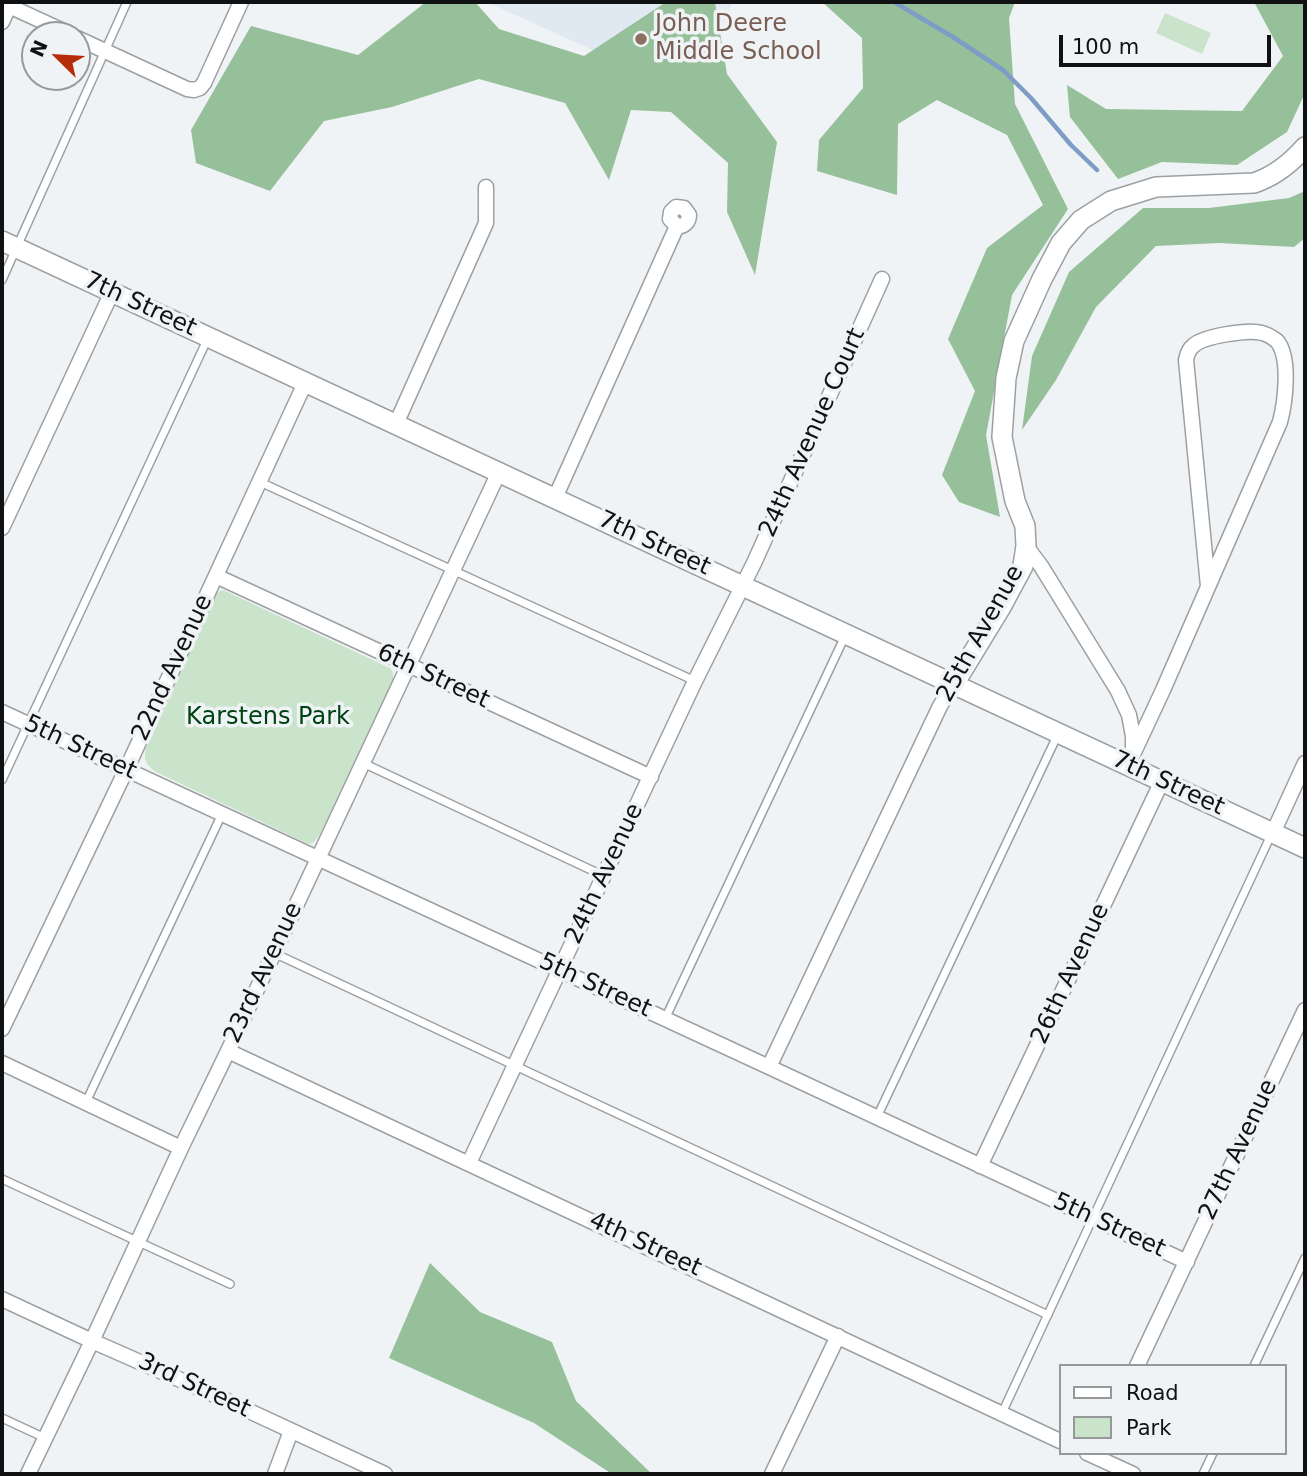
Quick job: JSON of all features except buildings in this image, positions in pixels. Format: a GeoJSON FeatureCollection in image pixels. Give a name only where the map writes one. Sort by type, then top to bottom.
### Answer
{"type":"FeatureCollection","features":[{"type":"Feature","properties":{"kind":"street"},"geometry":{"type":"LineString","coordinates":[[91,44],[194,90],[200,88],[210,73],[241,2]]}},
{"type":"Feature","properties":{"kind":"street"},"geometry":{"type":"LineString","coordinates":[[2,22],[10,4],[44,21]]}},
{"type":"Feature","properties":{"kind":"street","name":"25th Avenue"},"geometry":{"type":"LineString","coordinates":[[769,1067],[940,706],[1023,566],[1025,526],[1015,501],[1002,437],[1006,378],[1014,341],[1061,243],[1081,220],[1111,201],[1156,187],[1254,183],[1282,170],[1305,147]]}},
{"type":"Feature","properties":{"kind":"street"},"geometry":{"type":"LineString","coordinates":[[396,424],[486,223],[486,187]]}},
{"type":"Feature","properties":{"kind":"street"},"geometry":{"type":"LineString","coordinates":[[555,498],[677,226]]}},
{"type":"Feature","properties":{"kind":"street","name":"7th Street"},"geometry":{"type":"LineString","coordinates":[[9,245],[954,684],[1059,732],[1130,759],[1162,781],[1305,848]]}},
{"type":"Feature","properties":{"kind":"street","name":"24th Avenue Court"},"geometry":{"type":"LineString","coordinates":[[742,585],[882,279]]}},
{"type":"Feature","properties":{"kind":"street"},"geometry":{"type":"LineString","coordinates":[[2,528],[112,292]]}},
{"type":"Feature","properties":{"kind":"street"},"geometry":{"type":"LineString","coordinates":[[1130,759],[1163,690],[1274,435],[1284,409],[1286,384],[1281,348],[1276,341],[1261,332],[1200,341],[1191,346],[1186,360],[1208,586]]}},
{"type":"Feature","properties":{"kind":"street","name":"22nd Avenue"},"geometry":{"type":"LineString","coordinates":[[2,1029],[126,770],[305,383]]}},
{"type":"Feature","properties":{"kind":"street","name":"23rd Avenue"},"geometry":{"type":"LineString","coordinates":[[28,1474],[499,472]]}},
{"type":"Feature","properties":{"kind":"street"},"geometry":{"type":"LineString","coordinates":[[1026,546],[1118,691],[1129,715],[1133,736],[1130,759]]}},
{"type":"Feature","properties":{"kind":"street","name":"6th Street"},"geometry":{"type":"LineString","coordinates":[[216,576],[650,777]]}},
{"type":"Feature","properties":{"kind":"street","name":"24th Avenue"},"geometry":{"type":"LineString","coordinates":[[469,1163],[742,585]]}},
{"type":"Feature","properties":{"kind":"street","name":"5th Street"},"geometry":{"type":"LineString","coordinates":[[2,712],[1187,1262]]}},
{"type":"Feature","properties":{"kind":"street"},"geometry":{"type":"LineString","coordinates":[[1272,833],[1305,763]]}},
{"type":"Feature","properties":{"kind":"street","name":"26th Avenue"},"geometry":{"type":"LineString","coordinates":[[980,1166],[1162,781]]}},
{"type":"Feature","properties":{"kind":"street","name":"27th Avenue"},"geometry":{"type":"LineString","coordinates":[[1138,1364],[1305,1010]]}},
{"type":"Feature","properties":{"kind":"street","name":"4th Street"},"geometry":{"type":"LineString","coordinates":[[228,1051],[1058,1440]]}},
{"type":"Feature","properties":{"kind":"street"},"geometry":{"type":"LineString","coordinates":[[2,1063],[181,1148]]}},
{"type":"Feature","properties":{"kind":"street","name":"3rd Street"},"geometry":{"type":"LineString","coordinates":[[2,1299],[385,1474]]}},
{"type":"Feature","properties":{"kind":"street"},"geometry":{"type":"LineString","coordinates":[[772,1474],[838,1335]]}},
{"type":"Feature","properties":{"kind":"street"},"geometry":{"type":"LineString","coordinates":[[275,1474],[291,1431]]}},
{"type":"Feature","properties":{"kind":"street"},"geometry":{"type":"LineString","coordinates":[[1094,1455],[1133,1474]]}},
{"type":"Feature","properties":{"kind":"lane"},"geometry":{"type":"LineString","coordinates":[[2,280],[9,245],[106,51],[127,2]]}},
{"type":"Feature","properties":{"kind":"lane"},"geometry":{"type":"LineString","coordinates":[[2,780],[208,337]]}},
{"type":"Feature","properties":{"kind":"lane"},"geometry":{"type":"LineString","coordinates":[[260,482],[695,681]]}},
{"type":"Feature","properties":{"kind":"lane"},"geometry":{"type":"LineString","coordinates":[[665,1019],[847,634]]}},
{"type":"Feature","properties":{"kind":"lane"},"geometry":{"type":"LineString","coordinates":[[877,1116],[1059,732]]}},
{"type":"Feature","properties":{"kind":"lane"},"geometry":{"type":"LineString","coordinates":[[363,763],[604,876]]}},
{"type":"Feature","properties":{"kind":"lane"},"geometry":{"type":"LineString","coordinates":[[86,1103],[222,814]]}},
{"type":"Feature","properties":{"kind":"lane"},"geometry":{"type":"LineString","coordinates":[[1002,1413],[1272,833]]}},
{"type":"Feature","properties":{"kind":"lane"},"geometry":{"type":"LineString","coordinates":[[274,953],[1048,1315]]}},
{"type":"Feature","properties":{"kind":"lane"},"geometry":{"type":"LineString","coordinates":[[2,1179],[230,1284]]}},
{"type":"Feature","properties":{"kind":"lane"},"geometry":{"type":"LineString","coordinates":[[1255,1364],[1305,1258]]}},
{"type":"Feature","properties":{"kind":"lane"},"geometry":{"type":"LineString","coordinates":[[2,1418],[45,1438]]}},
{"type":"Feature","properties":{"kind":"lane"},"geometry":{"type":"LineString","coordinates":[[1203,1474],[1212,1455]]}},
{"type":"Feature","properties":{"kind":"shaded area","name":"John Deere Middle School"},"geometry":{"type":"Polygon","coordinates":[[[487,2],[733,2],[688,97],[647,75],[487,2]]]}},
{"type":"Feature","properties":{"kind":"green space"},"geometry":{"type":"Polygon","coordinates":[[[426,2],[475,2],[499,29],[584,56],[666,2],[715,2],[727,74],[777,142],[755,275],[727,212],[728,163],[671,112],[631,110],[609,180],[565,103],[479,79],[392,107],[324,121],[270,191],[196,163],[191,130],[251,26],[358,55],[426,2]]]}},
{"type":"Feature","properties":{"kind":"green space"},"geometry":{"type":"Polygon","coordinates":[[[822,2],[1015,2],[1009,18],[1015,104],[1068,209],[1012,295],[986,435],[1000,517],[959,502],[942,475],[975,391],[948,339],[987,248],[1043,205],[1007,135],[937,100],[898,124],[897,195],[817,171],[819,140],[863,88],[862,38],[822,2]]]}},
{"type":"Feature","properties":{"kind":"green space"},"geometry":{"type":"Polygon","coordinates":[[[1254,2],[1305,2],[1305,93],[1287,132],[1237,165],[1162,162],[1118,179],[1070,117],[1067,85],[1106,109],[1242,111],[1283,56],[1254,2]]]}},
{"type":"Feature","properties":{"kind":"green space"},"geometry":{"type":"Polygon","coordinates":[[[1165,13],[1211,33],[1202,54],[1156,33],[1165,13]]]}},
{"type":"Feature","properties":{"kind":"green space"},"geometry":{"type":"Polygon","coordinates":[[[1305,191],[1305,238],[1294,247],[1219,243],[1156,246],[1096,307],[1056,380],[1022,430],[1032,356],[1069,272],[1143,208],[1209,208],[1289,198],[1305,191]]]}},
{"type":"Feature","properties":{"kind":"green space","name":"Karstens Park"},"geometry":{"type":"Polygon","coordinates":[[[223,590],[390,668],[393,673],[393,680],[320,834],[313,843],[300,840],[156,772],[146,762],[146,748],[209,604],[216,593],[223,590]]]}},
{"type":"Feature","properties":{"kind":"green space"},"geometry":{"type":"Polygon","coordinates":[[[430,1263],[480,1312],[552,1342],[576,1401],[652,1474],[612,1474],[534,1423],[389,1358],[430,1263]]]}},
{"type":"Feature","properties":{"kind":"waterway"},"geometry":{"type":"LineString","coordinates":[[894,2],[1003,70],[1097,170]]}},
{"type":"Feature","properties":{"kind":"place","name":"John Deere Middle School"},"geometry":{"type":"Point","coordinates":[641,39]}}]}
